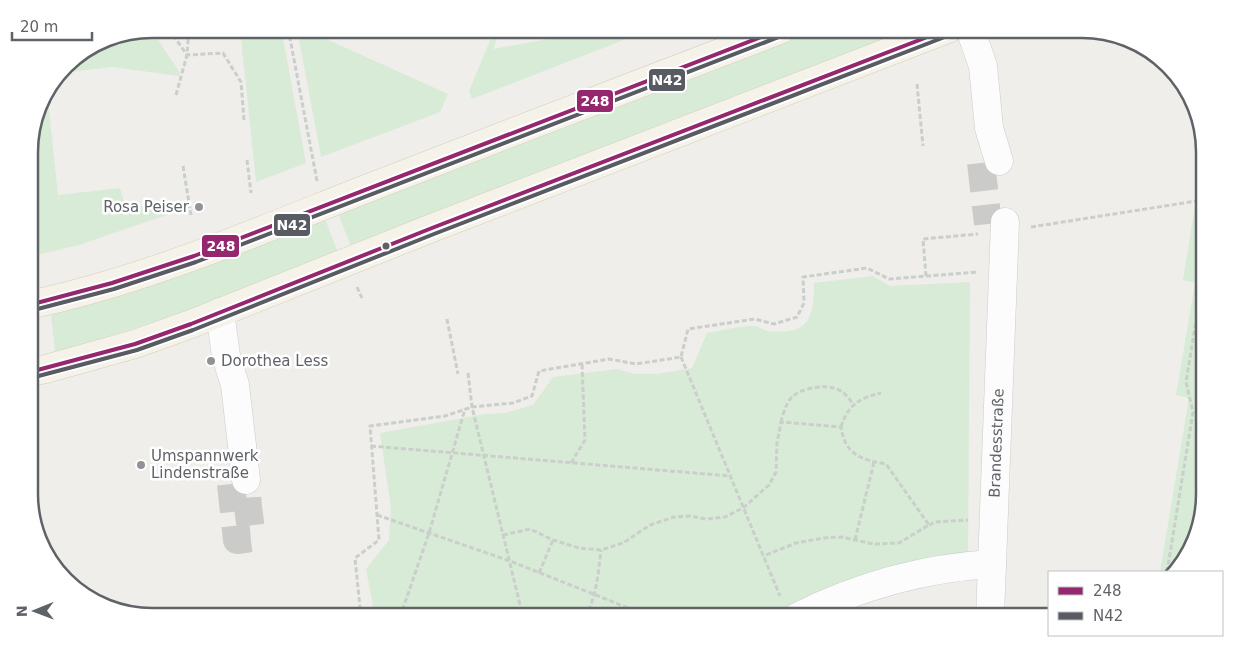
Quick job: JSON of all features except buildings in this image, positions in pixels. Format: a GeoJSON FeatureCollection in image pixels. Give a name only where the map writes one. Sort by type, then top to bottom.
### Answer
{"type":"FeatureCollection","features":[{"type":"Feature","properties":{"kind":"main road"},"geometry":{"type":"LineString","coordinates":[[38,303],[117,283],[206,252],[761,37]]}},
{"type":"Feature","properties":{"kind":"main road"},"geometry":{"type":"LineString","coordinates":[[38,370],[135,344],[927,37]]}},
{"type":"Feature","properties":{"kind":"street"},"geometry":{"type":"LineString","coordinates":[[973,37],[984,66],[990,128],[990,162]]}},
{"type":"Feature","properties":{"kind":"street","name":"Brandesstraße"},"geometry":{"type":"LineString","coordinates":[[990,608],[1003,270],[997,228]]}},
{"type":"Feature","properties":{"kind":"street"},"geometry":{"type":"LineString","coordinates":[[220,312],[226,356],[236,385],[239,482]]}},
{"type":"Feature","properties":{"kind":"street"},"geometry":{"type":"LineString","coordinates":[[789,608],[814,608],[874,584],[925,571],[992,564]]}},
{"type":"Feature","properties":{"kind":"path"},"geometry":{"type":"LineString","coordinates":[[174,37],[186,55]]}},
{"type":"Feature","properties":{"kind":"path"},"geometry":{"type":"LineString","coordinates":[[176,95],[186,55],[188,37]]}},
{"type":"Feature","properties":{"kind":"path"},"geometry":{"type":"LineString","coordinates":[[289,37],[316,178]]}},
{"type":"Feature","properties":{"kind":"path"},"geometry":{"type":"LineString","coordinates":[[186,55],[223,53],[241,82],[244,120]]}},
{"type":"Feature","properties":{"kind":"path"},"geometry":{"type":"LineString","coordinates":[[917,84],[923,146]]}},
{"type":"Feature","properties":{"kind":"path"},"geometry":{"type":"LineString","coordinates":[[247,160],[251,193]]}},
{"type":"Feature","properties":{"kind":"path"},"geometry":{"type":"LineString","coordinates":[[183,166],[191,215]]}},
{"type":"Feature","properties":{"kind":"path"},"geometry":{"type":"LineString","coordinates":[[926,276],[923,239],[1196,201]]}},
{"type":"Feature","properties":{"kind":"path"},"geometry":{"type":"LineString","coordinates":[[789,608],[763,556],[680,357],[688,329],[755,319],[774,324],[797,317],[804,303],[803,276],[867,268],[889,279],[1003,270]]}},
{"type":"Feature","properties":{"kind":"path"},"geometry":{"type":"LineString","coordinates":[[358,287],[362,298]]}},
{"type":"Feature","properties":{"kind":"path"},"geometry":{"type":"LineString","coordinates":[[447,319],[458,374]]}},
{"type":"Feature","properties":{"kind":"path"},"geometry":{"type":"LineString","coordinates":[[1167,569],[1193,412],[1186,382],[1196,321]]}},
{"type":"Feature","properties":{"kind":"path"},"geometry":{"type":"LineString","coordinates":[[360,608],[355,558],[379,540],[370,426],[445,416],[472,407],[513,403],[532,396],[539,371],[609,359],[636,364],[680,357]]}},
{"type":"Feature","properties":{"kind":"path"},"geometry":{"type":"LineString","coordinates":[[570,463],[585,440],[582,364]]}},
{"type":"Feature","properties":{"kind":"path"},"geometry":{"type":"LineString","coordinates":[[468,373],[472,407],[521,608]]}},
{"type":"Feature","properties":{"kind":"path"},"geometry":{"type":"LineString","coordinates":[[503,535],[530,529],[553,540],[579,548],[601,550],[623,543],[650,525],[674,517],[689,516],[706,519],[725,517],[743,508],[769,485],[776,472],[777,443],[783,414],[791,398],[798,393],[818,387],[836,389],[845,394],[854,405]]}},
{"type":"Feature","properties":{"kind":"path"},"geometry":{"type":"LineString","coordinates":[[881,392],[866,396],[847,413],[841,428],[846,444],[857,456],[886,464],[929,525]]}},
{"type":"Feature","properties":{"kind":"path"},"geometry":{"type":"LineString","coordinates":[[403,608],[429,533],[465,409]]}},
{"type":"Feature","properties":{"kind":"path"},"geometry":{"type":"LineString","coordinates":[[781,422],[841,428]]}},
{"type":"Feature","properties":{"kind":"path"},"geometry":{"type":"LineString","coordinates":[[371,446],[730,476]]}},
{"type":"Feature","properties":{"kind":"path"},"geometry":{"type":"LineString","coordinates":[[855,540],[874,462]]}},
{"type":"Feature","properties":{"kind":"path"},"geometry":{"type":"LineString","coordinates":[[377,515],[510,562],[628,608]]}},
{"type":"Feature","properties":{"kind":"path"},"geometry":{"type":"LineString","coordinates":[[763,556],[796,543],[824,538],[842,537],[872,544],[899,543],[935,522],[994,518]]}},
{"type":"Feature","properties":{"kind":"path"},"geometry":{"type":"LineString","coordinates":[[539,573],[553,540]]}},
{"type":"Feature","properties":{"kind":"path"},"geometry":{"type":"LineString","coordinates":[[589,608],[594,595],[601,550]]}},
{"type":"Feature","properties":{"kind":"green space"},"geometry":{"type":"Polygon","coordinates":[[[156,37],[180,73],[179,76],[112,67],[70,72],[101,49],[122,41],[156,37]]]}},
{"type":"Feature","properties":{"kind":"green space"},"geometry":{"type":"Polygon","coordinates":[[[241,37],[280,37],[283,38],[306,163],[256,182],[241,37]]]}},
{"type":"Feature","properties":{"kind":"green space"},"geometry":{"type":"Polygon","coordinates":[[[298,37],[322,37],[448,94],[440,112],[321,157],[298,37]]]}},
{"type":"Feature","properties":{"kind":"green space"},"geometry":{"type":"Polygon","coordinates":[[[492,37],[498,37],[493,49],[560,37],[631,37],[472,99],[469,91],[492,37]]]}},
{"type":"Feature","properties":{"kind":"green space"},"geometry":{"type":"Polygon","coordinates":[[[796,37],[890,37],[351,247],[338,213],[796,37]]]}},
{"type":"Feature","properties":{"kind":"green space"},"geometry":{"type":"Polygon","coordinates":[[[48,103],[58,195],[120,188],[126,208],[177,201],[181,210],[79,245],[38,255],[38,137],[48,103]]]}},
{"type":"Feature","properties":{"kind":"green space"},"geometry":{"type":"Polygon","coordinates":[[[1196,200],[1195,509],[1184,545],[1167,570],[1160,571],[1189,398],[1176,395],[1195,283],[1183,280],[1196,200]]]}},
{"type":"Feature","properties":{"kind":"green space"},"geometry":{"type":"Polygon","coordinates":[[[325,219],[338,253],[162,319],[55,352],[51,315],[150,286],[325,219]]]}},
{"type":"Feature","properties":{"kind":"green space"},"geometry":{"type":"Polygon","coordinates":[[[873,276],[890,286],[970,282],[968,555],[860,577],[786,608],[373,608],[366,569],[389,540],[391,508],[380,433],[485,414],[505,413],[533,405],[553,377],[617,369],[635,374],[657,374],[692,368],[707,333],[749,326],[768,331],[782,332],[801,327],[810,315],[813,306],[814,283],[873,276]]]}},
{"type":"Feature","properties":{"kind":"tunnel"},"geometry":{"type":"LineString","coordinates":[[981,163],[988,224]]}},
{"type":"Feature","properties":{"kind":"tunnel"},"geometry":{"type":"LineString","coordinates":[[231,484],[237,540],[252,538],[246,480]]}},
{"type":"Feature","properties":{"kind":"transit line","name":"248"},"geometry":{"type":"LineString","coordinates":[[38,303],[112,283],[194,256],[761,37]]}},
{"type":"Feature","properties":{"kind":"transit line","name":"N42"},"geometry":{"type":"LineString","coordinates":[[38,309],[114,289],[196,262],[779,37]]}},
{"type":"Feature","properties":{"kind":"transit line","name":"248"},"geometry":{"type":"LineString","coordinates":[[38,370],[135,344],[191,324],[432,228],[927,37]]}},
{"type":"Feature","properties":{"kind":"transit line","name":"N42"},"geometry":{"type":"LineString","coordinates":[[38,376],[137,350],[193,330],[434,234],[945,37]]}},
{"type":"Feature","properties":{"kind":"place","name":"Rosa Peiser"},"geometry":{"type":"Point","coordinates":[199,207]}},
{"type":"Feature","properties":{"kind":"place","name":"Dorothea Less"},"geometry":{"type":"Point","coordinates":[211,361]}},
{"type":"Feature","properties":{"kind":"place","name":"Umspannwerk Lindenstraße"},"geometry":{"type":"Point","coordinates":[141,465]}}]}
